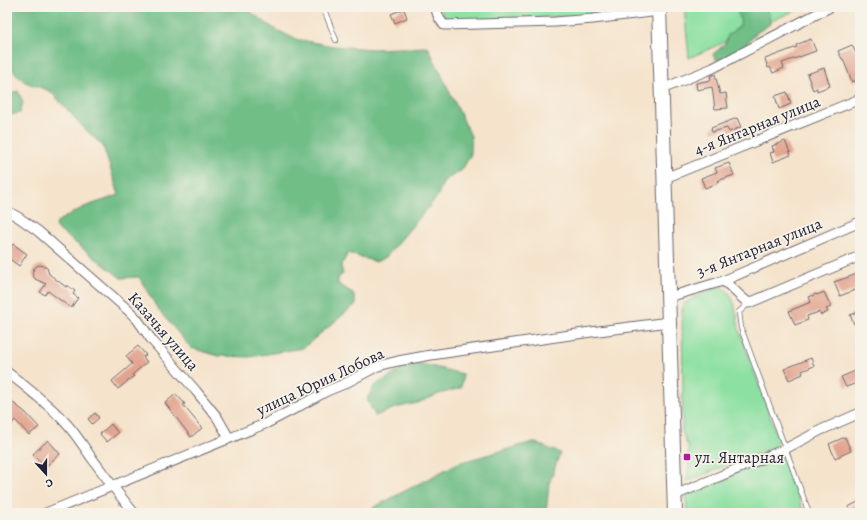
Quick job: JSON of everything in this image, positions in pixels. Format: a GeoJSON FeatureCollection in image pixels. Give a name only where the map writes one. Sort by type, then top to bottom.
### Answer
{"type":"FeatureCollection","features":[{"type":"Feature","properties":{"kind":"main road"},"geometry":{"type":"LineString","coordinates":[[659,9],[675,513]]}},
{"type":"Feature","properties":{"kind":"street"},"geometry":{"type":"LineString","coordinates":[[435,7],[439,18],[444,25],[578,20],[659,9]]}},
{"type":"Feature","properties":{"kind":"street"},"geometry":{"type":"LineString","coordinates":[[662,89],[713,68],[830,7]]}},
{"type":"Feature","properties":{"kind":"street","name":"4-я Янтарная улица"},"geometry":{"type":"LineString","coordinates":[[665,178],[860,99]]}},
{"type":"Feature","properties":{"kind":"street","name":"Казачья улица"},"geometry":{"type":"LineString","coordinates":[[7,211],[38,231],[137,319],[151,339],[217,417],[229,438]]}},
{"type":"Feature","properties":{"kind":"street","name":"3-я Янтарная улица"},"geometry":{"type":"LineString","coordinates":[[669,297],[723,281],[860,222]]}},
{"type":"Feature","properties":{"kind":"street"},"geometry":{"type":"LineString","coordinates":[[723,281],[730,285],[736,294],[749,304],[860,256]]}},
{"type":"Feature","properties":{"kind":"street","name":"улица Юрия Лобова"},"geometry":{"type":"LineString","coordinates":[[46,513],[267,423],[378,366],[426,355],[669,322]]}},
{"type":"Feature","properties":{"kind":"street"},"geometry":{"type":"LineString","coordinates":[[7,372],[64,420],[134,513]]}},
{"type":"Feature","properties":{"kind":"street"},"geometry":{"type":"LineString","coordinates":[[675,495],[785,449],[821,430],[860,413]]}},
{"type":"Feature","properties":{"kind":"lane"},"geometry":{"type":"LineString","coordinates":[[323,7],[336,40]]}},
{"type":"Feature","properties":{"kind":"lane"},"geometry":{"type":"LineString","coordinates":[[749,304],[739,312],[742,328],[809,513]]}},
{"type":"Feature","properties":{"kind":"green space"},"geometry":{"type":"Polygon","coordinates":[[[7,7],[244,7],[273,28],[295,39],[333,46],[372,49],[428,47],[471,136],[471,154],[462,170],[444,181],[437,197],[386,257],[376,262],[348,253],[341,266],[343,274],[338,278],[338,284],[353,293],[356,304],[303,348],[249,357],[219,356],[191,348],[157,308],[139,277],[121,278],[55,227],[58,221],[84,207],[119,195],[103,146],[50,91],[25,82],[8,66],[7,67],[7,7]]]}},
{"type":"Feature","properties":{"kind":"green space"},"geometry":{"type":"Polygon","coordinates":[[[438,7],[647,7],[640,10],[591,16],[463,20],[446,19],[438,7]]]}},
{"type":"Feature","properties":{"kind":"green space"},"geometry":{"type":"Polygon","coordinates":[[[684,7],[803,7],[689,58],[684,7]]]}},
{"type":"Feature","properties":{"kind":"green space"},"geometry":{"type":"Polygon","coordinates":[[[734,7],[764,7],[769,14],[770,24],[755,34],[738,54],[719,60],[715,59],[713,54],[725,44],[728,35],[740,26],[739,16],[734,7]]]}},
{"type":"Feature","properties":{"kind":"green space"},"geometry":{"type":"Polygon","coordinates":[[[18,91],[23,102],[20,113],[7,115],[7,94],[18,91]]]}},
{"type":"Feature","properties":{"kind":"green space"},"geometry":{"type":"Polygon","coordinates":[[[717,287],[727,291],[733,300],[739,329],[779,441],[774,447],[686,482],[689,468],[688,444],[686,443],[682,431],[683,304],[717,287]]]}},
{"type":"Feature","properties":{"kind":"green space"},"geometry":{"type":"Polygon","coordinates":[[[414,362],[463,374],[461,388],[439,394],[418,403],[395,408],[375,416],[367,399],[374,386],[414,362]]]}},
{"type":"Feature","properties":{"kind":"green space"},"geometry":{"type":"Polygon","coordinates":[[[533,442],[560,453],[549,484],[546,513],[363,513],[458,463],[533,442]]]}},
{"type":"Feature","properties":{"kind":"green space"},"geometry":{"type":"Polygon","coordinates":[[[782,454],[804,513],[687,513],[686,494],[782,454]]]}},
{"type":"Feature","properties":{"kind":"building"},"geometry":{"type":"Polygon","coordinates":[[[404,9],[407,18],[395,23],[391,14],[404,9]]]}},
{"type":"Feature","properties":{"kind":"building"},"geometry":{"type":"Polygon","coordinates":[[[811,39],[816,51],[782,63],[784,68],[773,73],[770,67],[768,68],[765,59],[797,47],[796,45],[811,39]]]}},
{"type":"Feature","properties":{"kind":"building"},"geometry":{"type":"Polygon","coordinates":[[[852,45],[860,62],[860,79],[852,82],[843,59],[838,51],[852,45]]]}},
{"type":"Feature","properties":{"kind":"building"},"geometry":{"type":"Polygon","coordinates":[[[824,68],[830,86],[817,91],[817,88],[813,90],[807,74],[824,68]]]}},
{"type":"Feature","properties":{"kind":"building"},"geometry":{"type":"Polygon","coordinates":[[[715,74],[720,94],[726,93],[728,108],[715,109],[712,87],[697,90],[696,83],[711,80],[710,76],[715,74]]]}},
{"type":"Feature","properties":{"kind":"building"},"geometry":{"type":"Polygon","coordinates":[[[787,92],[791,104],[779,109],[775,96],[787,92]]]}},
{"type":"Feature","properties":{"kind":"building"},"geometry":{"type":"Polygon","coordinates":[[[737,118],[741,127],[729,132],[727,128],[712,132],[711,128],[737,118]]]}},
{"type":"Feature","properties":{"kind":"building"},"geometry":{"type":"Polygon","coordinates":[[[785,141],[791,155],[773,162],[770,153],[774,152],[772,146],[785,141]]]}},
{"type":"Feature","properties":{"kind":"building"},"geometry":{"type":"Polygon","coordinates":[[[729,163],[734,175],[717,181],[718,183],[705,188],[701,178],[717,172],[715,168],[729,163]]]}},
{"type":"Feature","properties":{"kind":"building"},"geometry":{"type":"Polygon","coordinates":[[[13,244],[27,254],[19,266],[7,257],[7,252],[13,244]]]}},
{"type":"Feature","properties":{"kind":"building"},"geometry":{"type":"Polygon","coordinates":[[[39,265],[47,268],[49,274],[66,287],[67,285],[75,291],[73,294],[78,298],[71,308],[48,291],[45,295],[40,292],[46,284],[35,279],[32,274],[34,268],[39,265]]]}},
{"type":"Feature","properties":{"kind":"building"},"geometry":{"type":"Polygon","coordinates":[[[860,273],[860,288],[840,296],[834,282],[860,273]]]}},
{"type":"Feature","properties":{"kind":"building"},"geometry":{"type":"Polygon","coordinates":[[[824,292],[831,307],[826,309],[828,312],[821,315],[819,312],[807,316],[808,320],[795,325],[789,311],[811,302],[809,297],[824,292]]]}},
{"type":"Feature","properties":{"kind":"building"},"geometry":{"type":"Polygon","coordinates":[[[860,312],[860,322],[854,324],[850,315],[860,312]]]}},
{"type":"Feature","properties":{"kind":"building"},"geometry":{"type":"Polygon","coordinates":[[[138,346],[146,355],[143,357],[147,362],[132,375],[134,376],[118,389],[112,381],[132,364],[126,356],[138,346]]]}},
{"type":"Feature","properties":{"kind":"building"},"geometry":{"type":"Polygon","coordinates":[[[811,358],[814,366],[802,371],[803,374],[789,380],[784,369],[811,358]]]}},
{"type":"Feature","properties":{"kind":"building"},"geometry":{"type":"Polygon","coordinates":[[[860,369],[860,382],[846,387],[841,377],[860,369]]]}},
{"type":"Feature","properties":{"kind":"building"},"geometry":{"type":"Polygon","coordinates":[[[176,394],[202,428],[191,437],[165,403],[176,394]]]}},
{"type":"Feature","properties":{"kind":"building"},"geometry":{"type":"Polygon","coordinates":[[[7,398],[26,413],[39,427],[29,435],[15,420],[11,425],[7,422],[7,398]]]}},
{"type":"Feature","properties":{"kind":"building"},"geometry":{"type":"Polygon","coordinates":[[[95,413],[99,418],[92,424],[88,419],[95,413]]]}},
{"type":"Feature","properties":{"kind":"building"},"geometry":{"type":"Polygon","coordinates":[[[111,424],[118,433],[107,442],[100,434],[111,424]]]}},
{"type":"Feature","properties":{"kind":"building"},"geometry":{"type":"Polygon","coordinates":[[[845,437],[851,451],[835,458],[829,444],[845,437]]]}},
{"type":"Feature","properties":{"kind":"building"},"geometry":{"type":"Polygon","coordinates":[[[48,440],[60,454],[45,467],[33,454],[48,440]]]}},
{"type":"Feature","properties":{"kind":"building"},"geometry":{"type":"Polygon","coordinates":[[[860,501],[860,513],[851,513],[848,507],[860,501]]]}},
{"type":"Feature","properties":{"kind":"place","name":"ул. Янтарная"},"geometry":{"type":"Point","coordinates":[687,457]}}]}
